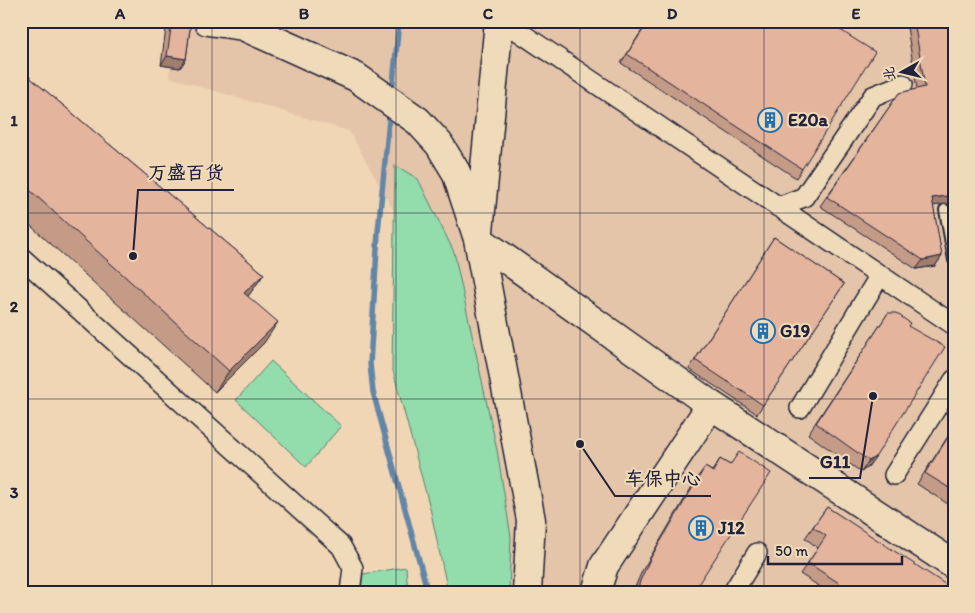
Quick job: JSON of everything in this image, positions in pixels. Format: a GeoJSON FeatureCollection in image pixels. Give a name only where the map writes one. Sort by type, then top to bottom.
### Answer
{"type":"FeatureCollection","features":[{"type":"Feature","properties":{"kind":"street"},"geometry":{"type":"LineString","coordinates":[[208,21],[253,23],[356,77],[418,121],[439,144],[456,172],[478,240],[531,520],[527,592]]}},
{"type":"Feature","properties":{"kind":"street"},"geometry":{"type":"LineString","coordinates":[[478,240],[501,21],[954,325]]}},
{"type":"Feature","properties":{"kind":"street"},"geometry":{"type":"LineString","coordinates":[[778,207],[804,197],[873,96],[903,84]]}},
{"type":"Feature","properties":{"kind":"street"},"geometry":{"type":"LineString","coordinates":[[478,240],[711,406],[954,565]]}},
{"type":"Feature","properties":{"kind":"street"},"geometry":{"type":"LineString","coordinates":[[21,257],[341,546],[353,568],[350,592]]}},
{"type":"Feature","properties":{"kind":"street"},"geometry":{"type":"LineString","coordinates":[[800,408],[880,275]]}},
{"type":"Feature","properties":{"kind":"street"},"geometry":{"type":"LineString","coordinates":[[894,476],[954,380]]}},
{"type":"Feature","properties":{"kind":"street"},"geometry":{"type":"LineString","coordinates":[[596,592],[604,566],[711,406]]}},
{"type":"Feature","properties":{"kind":"street"},"geometry":{"type":"LineString","coordinates":[[733,592],[757,553]]}},
{"type":"Feature","properties":{"kind":"lane"},"geometry":{"type":"LineString","coordinates":[[945,210],[954,260]]}},
{"type":"Feature","properties":{"kind":"shaded area"},"geometry":{"type":"Polygon","coordinates":[[[176,21],[954,21],[954,592],[486,592],[435,284],[349,131],[169,77],[176,21]]]}},
{"type":"Feature","properties":{"kind":"green space"},"geometry":{"type":"Polygon","coordinates":[[[395,165],[418,179],[454,252],[497,450],[511,537],[509,592],[448,592],[430,508],[392,367],[395,165]]]}},
{"type":"Feature","properties":{"kind":"green space"},"geometry":{"type":"Polygon","coordinates":[[[271,361],[341,426],[306,467],[236,400],[271,361]]]}},
{"type":"Feature","properties":{"kind":"green space"},"geometry":{"type":"Polygon","coordinates":[[[406,567],[408,592],[361,592],[363,574],[406,567]]]}},
{"type":"Feature","properties":{"kind":"building"},"geometry":{"type":"Polygon","coordinates":[[[172,21],[191,21],[186,59],[167,56],[172,21]]]}},
{"type":"Feature","properties":{"kind":"building","name":"E20a"},"geometry":{"type":"Polygon","coordinates":[[[649,21],[826,21],[875,52],[802,169],[627,54],[649,21]]]}},
{"type":"Feature","properties":{"kind":"building"},"geometry":{"type":"Polygon","coordinates":[[[914,21],[954,21],[954,195],[932,198],[942,256],[923,260],[827,197],[899,93],[925,87],[914,21]]]}},
{"type":"Feature","properties":{"kind":"building"},"geometry":{"type":"Polygon","coordinates":[[[21,70],[264,274],[244,293],[278,322],[229,371],[21,182],[21,70]]]}},
{"type":"Feature","properties":{"kind":"building","name":"G19"},"geometry":{"type":"Polygon","coordinates":[[[774,237],[844,284],[763,405],[695,360],[774,237]]]}},
{"type":"Feature","properties":{"kind":"building"},"geometry":{"type":"Polygon","coordinates":[[[888,313],[896,313],[910,323],[908,326],[945,347],[876,456],[869,461],[816,423],[888,313]]]}},
{"type":"Feature","properties":{"kind":"building"},"geometry":{"type":"Polygon","coordinates":[[[954,428],[954,491],[925,473],[954,428]]]}},
{"type":"Feature","properties":{"kind":"building","name":"J12"},"geometry":{"type":"Polygon","coordinates":[[[739,452],[771,473],[693,592],[637,592],[650,559],[705,467],[713,472],[720,459],[730,465],[739,452]]]}},
{"type":"Feature","properties":{"kind":"building"},"geometry":{"type":"Polygon","coordinates":[[[827,507],[954,590],[954,592],[853,592],[808,563],[826,536],[813,527],[827,507]]]}},
{"type":"Feature","properties":{"kind":"waterway"},"geometry":{"type":"LineString","coordinates":[[392,94],[399,21]]}},
{"type":"Feature","properties":{"kind":"waterway"},"geometry":{"type":"LineString","coordinates":[[390,110],[378,232],[370,364],[373,392],[425,582],[426,592]]}},
{"type":"Feature","properties":{"kind":"place","name":"E20a"},"geometry":{"type":"Point","coordinates":[770,120]}},
{"type":"Feature","properties":{"kind":"place","name":"万盛百货"},"geometry":{"type":"Point","coordinates":[133,256]}},
{"type":"Feature","properties":{"kind":"place","name":"G19"},"geometry":{"type":"Point","coordinates":[763,331]}},
{"type":"Feature","properties":{"kind":"place","name":"G11"},"geometry":{"type":"Point","coordinates":[873,396]}},
{"type":"Feature","properties":{"kind":"place","name":"车保中心"},"geometry":{"type":"Point","coordinates":[580,444]}},
{"type":"Feature","properties":{"kind":"place","name":"J12"},"geometry":{"type":"Point","coordinates":[701,528]}}]}
